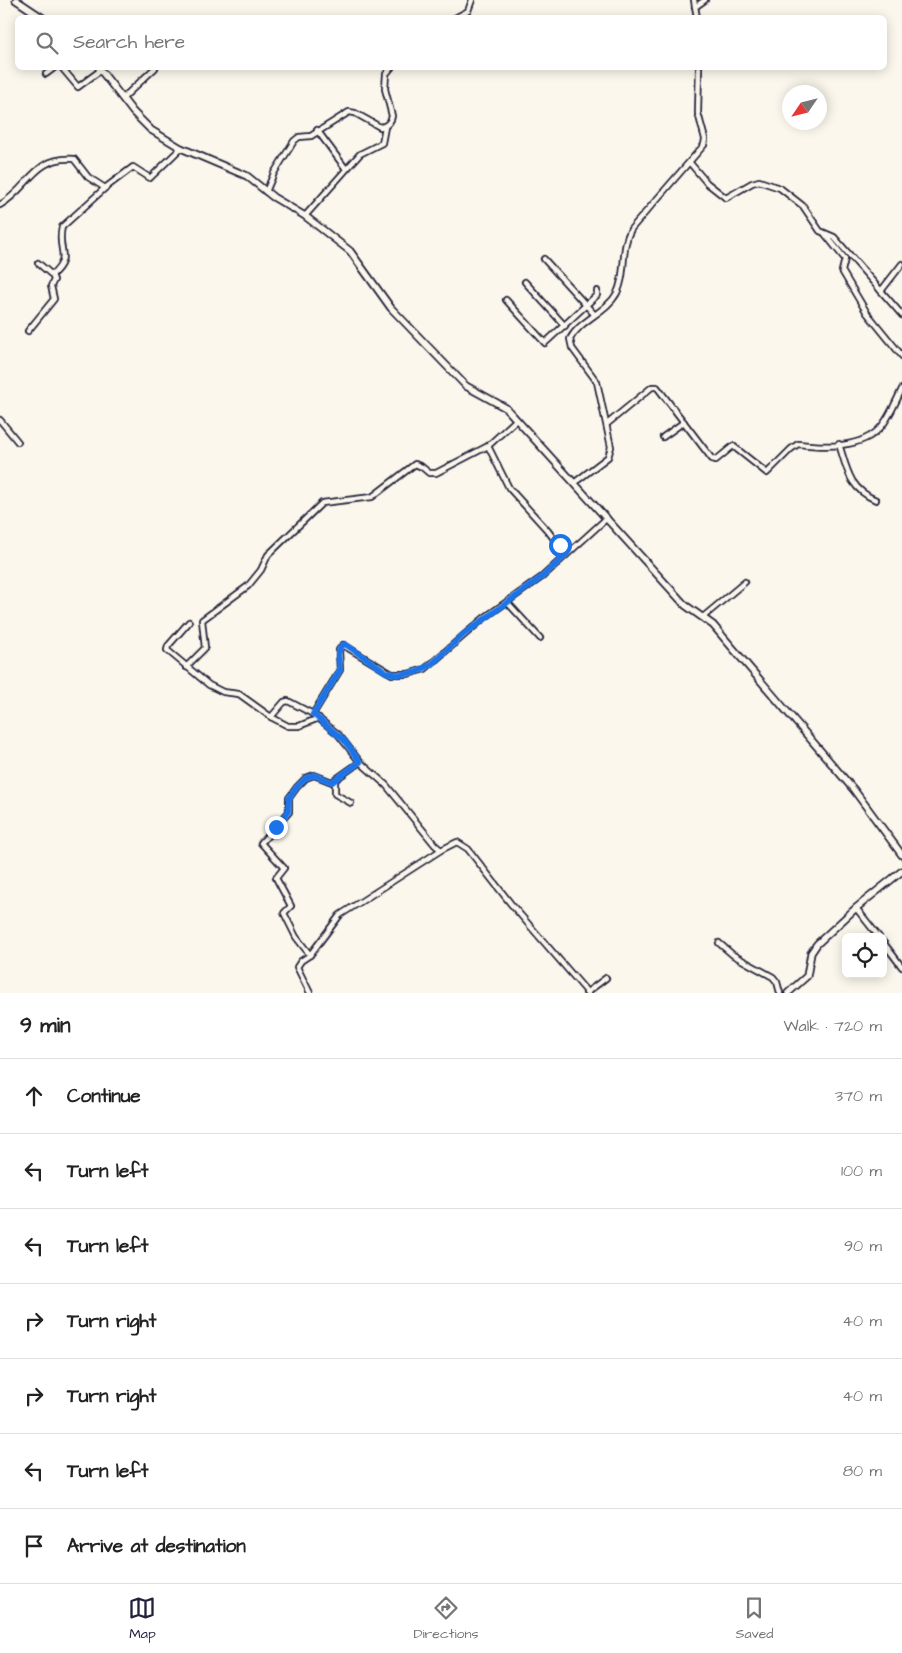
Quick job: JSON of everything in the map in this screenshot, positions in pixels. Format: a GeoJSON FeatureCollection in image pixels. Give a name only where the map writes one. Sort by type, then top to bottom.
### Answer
{"type":"FeatureCollection","features":[{"type":"Feature","properties":{"kind":"street"},"geometry":{"type":"LineString","coordinates":[[16,0],[38,15]]}},
{"type":"Feature","properties":{"kind":"street"},"geometry":{"type":"LineString","coordinates":[[461,15],[468,11],[472,0]]}},
{"type":"Feature","properties":{"kind":"street"},"geometry":{"type":"LineString","coordinates":[[694,0],[696,15]]}},
{"type":"Feature","properties":{"kind":"street"},"geometry":{"type":"LineString","coordinates":[[695,7],[705,0]]}},
{"type":"Feature","properties":{"kind":"street"},"geometry":{"type":"LineString","coordinates":[[46,74],[51,70]]}},
{"type":"Feature","properties":{"kind":"street"},"geometry":{"type":"LineString","coordinates":[[64,70],[78,87],[99,70]]}},
{"type":"Feature","properties":{"kind":"street"},"geometry":{"type":"LineString","coordinates":[[101,70],[145,125],[181,148],[242,174],[266,192],[306,216],[354,255],[391,308],[466,386],[485,398],[501,404],[685,605],[703,617],[854,790],[902,855]]}},
{"type":"Feature","properties":{"kind":"street"},"geometry":{"type":"LineString","coordinates":[[123,98],[153,70]]}},
{"type":"Feature","properties":{"kind":"street"},"geometry":{"type":"LineString","coordinates":[[306,216],[360,154],[382,143],[385,127],[392,119],[385,89],[386,74],[389,70]]}},
{"type":"Feature","properties":{"kind":"street"},"geometry":{"type":"LineString","coordinates":[[574,483],[611,453],[607,424],[597,382],[569,342],[573,334],[617,293],[620,284],[624,246],[631,229],[690,163],[705,140],[698,113],[699,70]]}},
{"type":"Feature","properties":{"kind":"street"},"geometry":{"type":"LineString","coordinates":[[266,192],[274,173],[292,143],[299,137],[311,136],[317,130],[349,112],[361,116],[376,126],[385,127]]}},
{"type":"Feature","properties":{"kind":"street"},"geometry":{"type":"LineString","coordinates":[[317,130],[346,169]]}},
{"type":"Feature","properties":{"kind":"street"},"geometry":{"type":"LineString","coordinates":[[52,275],[64,262],[61,246],[62,227],[105,188],[133,167],[150,178],[181,148]]}},
{"type":"Feature","properties":{"kind":"street"},"geometry":{"type":"LineString","coordinates":[[0,205],[18,191],[39,167],[65,159],[74,159],[88,177],[105,188]]}},
{"type":"Feature","properties":{"kind":"street"},"geometry":{"type":"LineString","coordinates":[[690,163],[706,183],[726,198],[759,181],[780,188],[796,198],[820,231],[834,237],[902,315]]}},
{"type":"Feature","properties":{"kind":"street"},"geometry":{"type":"LineString","coordinates":[[825,234],[845,259],[842,271],[867,313],[902,356]]}},
{"type":"Feature","properties":{"kind":"street"},"geometry":{"type":"LineString","coordinates":[[544,259],[594,314]]}},
{"type":"Feature","properties":{"kind":"street"},"geometry":{"type":"LineString","coordinates":[[28,331],[54,299],[51,286],[54,280],[52,275],[38,263]]}},
{"type":"Feature","properties":{"kind":"street"},"geometry":{"type":"LineString","coordinates":[[881,291],[902,264]]}},
{"type":"Feature","properties":{"kind":"street"},"geometry":{"type":"LineString","coordinates":[[525,282],[565,326]]}},
{"type":"Feature","properties":{"kind":"street"},"geometry":{"type":"LineString","coordinates":[[506,300],[544,343],[587,305],[597,295],[597,291]]}},
{"type":"Feature","properties":{"kind":"street"},"geometry":{"type":"LineString","coordinates":[[607,424],[655,386],[712,459],[716,460],[733,446],[764,473],[769,472],[794,446],[850,444],[873,435],[881,427],[902,389]]}},
{"type":"Feature","properties":{"kind":"street"},"geometry":{"type":"LineString","coordinates":[[0,420],[18,442]]}},
{"type":"Feature","properties":{"kind":"street"},"geometry":{"type":"LineString","coordinates":[[186,667],[205,648],[202,620],[248,586],[268,555],[322,503],[372,497],[415,464],[433,474],[488,446],[516,420]]}},
{"type":"Feature","properties":{"kind":"street"},"geometry":{"type":"LineString","coordinates":[[663,438],[684,422]]}},
{"type":"Feature","properties":{"kind":"street"},"geometry":{"type":"LineString","coordinates":[[839,444],[852,481],[865,496],[876,500]]}},
{"type":"Feature","properties":{"kind":"street"},"geometry":{"type":"LineString","coordinates":[[488,446],[509,488],[548,531],[566,555]]}},
{"type":"Feature","properties":{"kind":"street"},"geometry":{"type":"LineString","coordinates":[[313,714],[340,670],[339,650],[343,645],[392,674],[417,672],[432,664],[463,635],[542,577],[607,518]]}},
{"type":"Feature","properties":{"kind":"street"},"geometry":{"type":"LineString","coordinates":[[703,617],[745,582]]}},
{"type":"Feature","properties":{"kind":"street"},"geometry":{"type":"LineString","coordinates":[[507,602],[540,638]]}},
{"type":"Feature","properties":{"kind":"street"},"geometry":{"type":"LineString","coordinates":[[189,622],[167,648],[186,667],[218,689],[239,694],[271,718],[291,727],[319,718]]}},
{"type":"Feature","properties":{"kind":"street"},"geometry":{"type":"LineString","coordinates":[[271,718],[284,702],[288,701],[319,718],[344,740],[360,762],[386,784],[424,833],[441,850]]}},
{"type":"Feature","properties":{"kind":"street"},"geometry":{"type":"LineString","coordinates":[[310,955],[284,913],[290,906],[276,878],[284,868],[262,843],[288,812],[289,798],[306,778],[314,775],[328,782],[335,781],[360,762]]}},
{"type":"Feature","properties":{"kind":"street"},"geometry":{"type":"LineString","coordinates":[[335,781],[335,794],[351,803]]}},
{"type":"Feature","properties":{"kind":"street"},"geometry":{"type":"LineString","coordinates":[[310,993],[297,967],[301,961],[310,955],[340,915],[441,850],[457,842],[468,849],[511,904],[587,993],[606,978]]}},
{"type":"Feature","properties":{"kind":"street"},"geometry":{"type":"LineString","coordinates":[[788,993],[807,976],[814,948],[856,908],[902,871]]}},
{"type":"Feature","properties":{"kind":"street"},"geometry":{"type":"LineString","coordinates":[[856,908],[876,933]]}},
{"type":"Feature","properties":{"kind":"street"},"geometry":{"type":"LineString","coordinates":[[719,943],[773,977],[777,982],[780,993]]}},
{"type":"Feature","properties":{"kind":"street"},"geometry":{"type":"LineString","coordinates":[[887,947],[902,967]]}},
{"type":"Feature","properties":{"kind":"route"},"geometry":{"type":"LineString","coordinates":[[276,827],[286,817],[289,798],[306,778],[314,775],[332,782],[360,762],[344,740],[313,714],[340,670],[338,654],[341,646],[345,644],[386,672],[392,674],[408,674],[425,669],[484,618],[542,577],[566,555],[560,545]]}}]}
